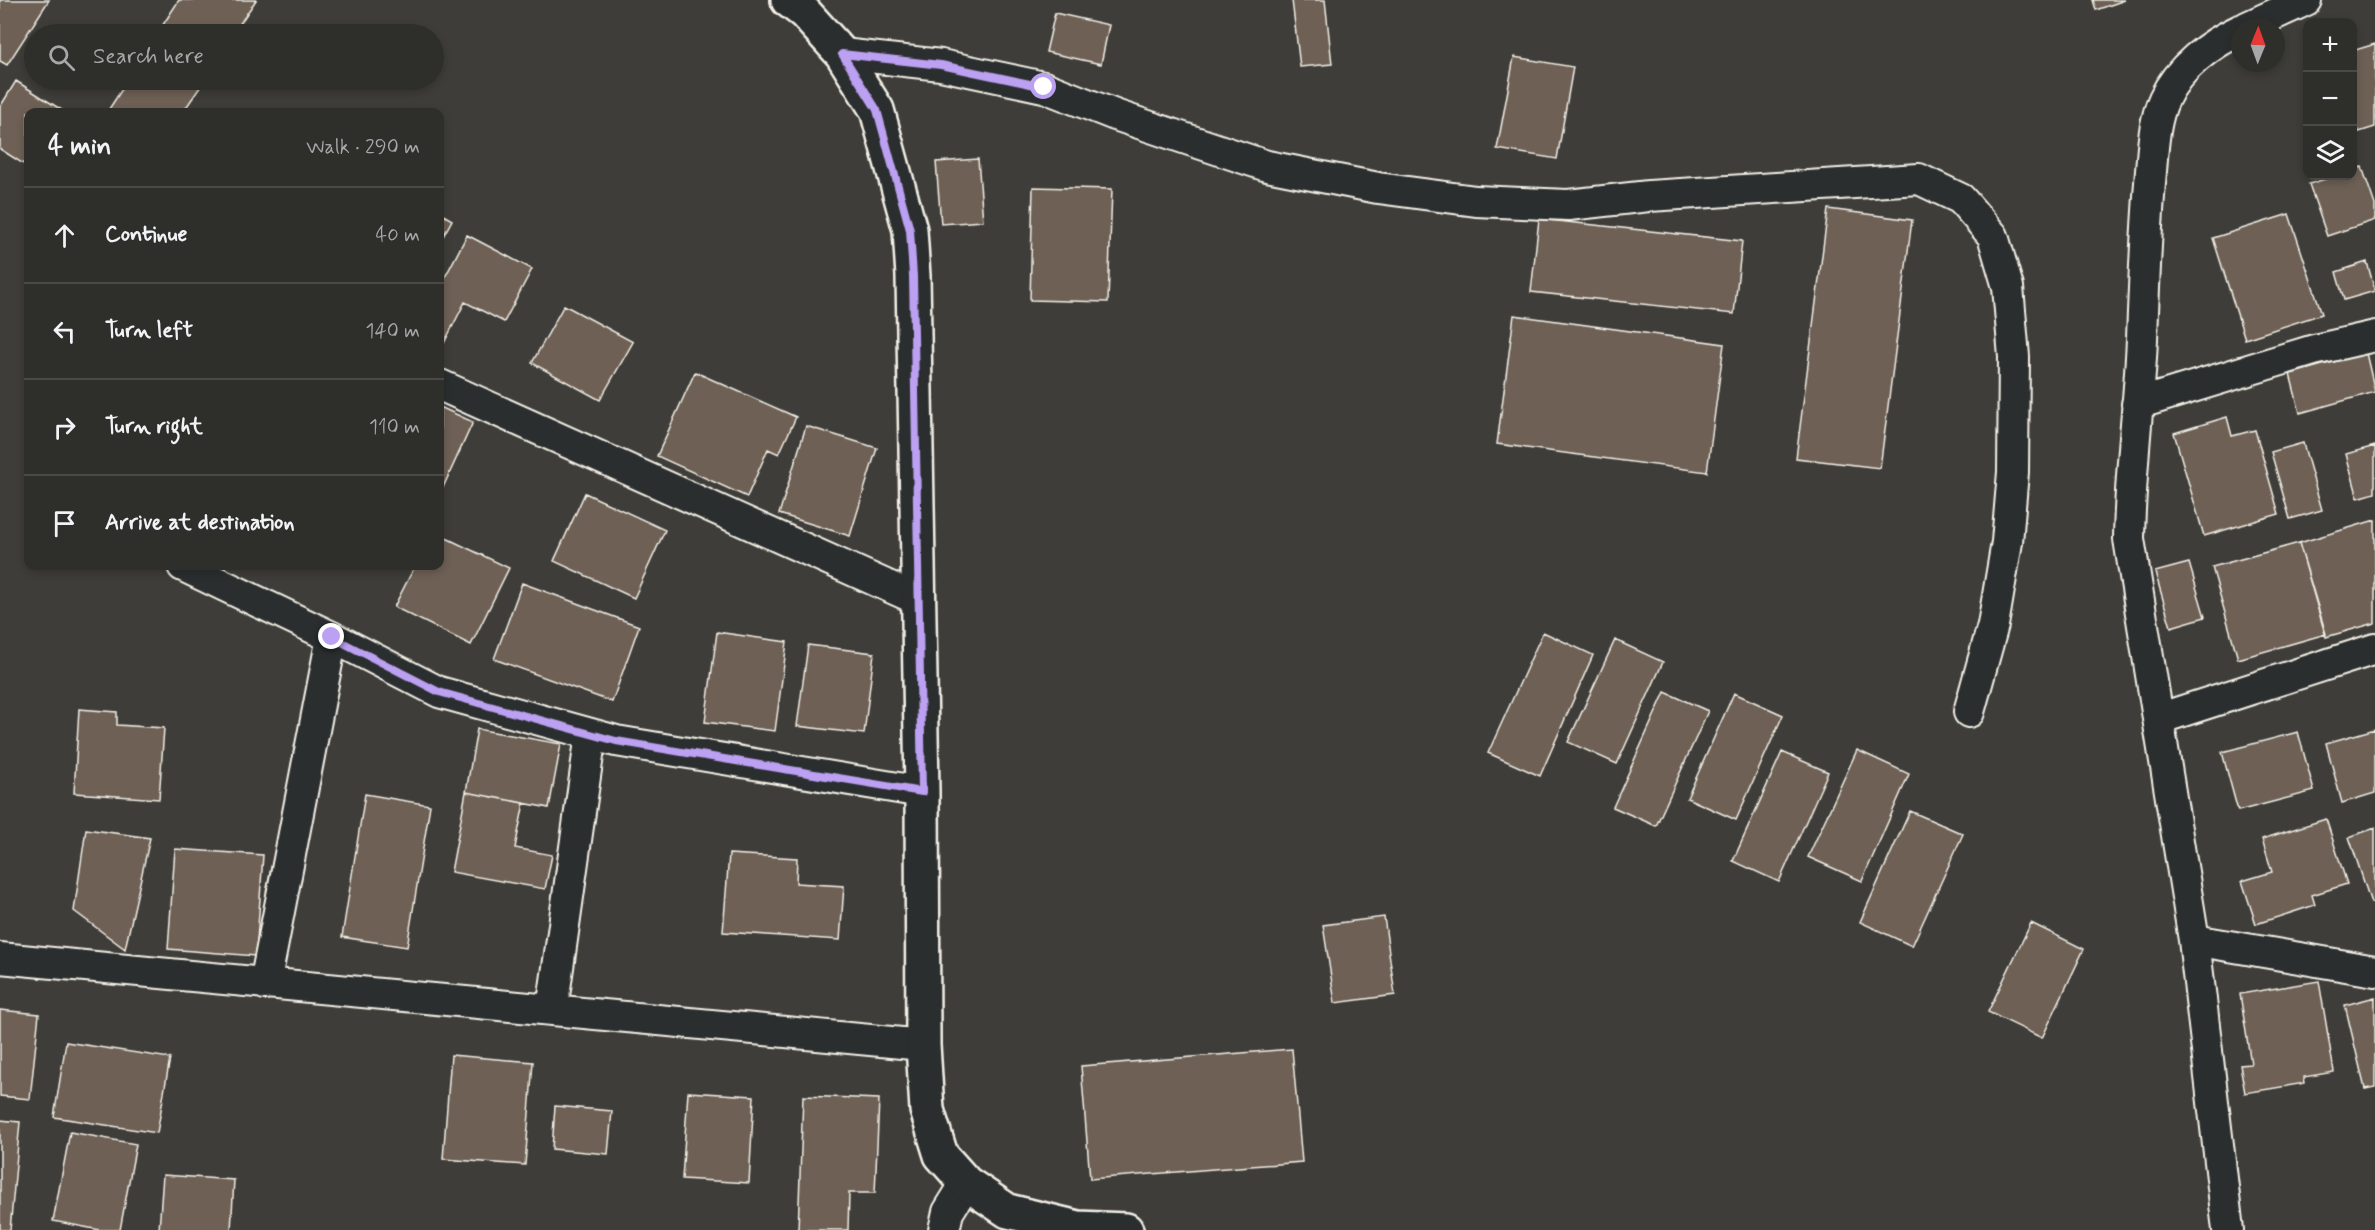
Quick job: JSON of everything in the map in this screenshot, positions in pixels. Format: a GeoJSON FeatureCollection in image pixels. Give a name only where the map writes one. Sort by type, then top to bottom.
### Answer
{"type":"FeatureCollection","features":[{"type":"Feature","properties":{"kind":"main road"},"geometry":{"type":"LineString","coordinates":[[788,0],[805,14],[842,54],[877,110],[910,230],[919,600],[923,1045],[927,1110],[941,1155],[966,1183],[1008,1211],[1078,1228],[1126,1230]]}},
{"type":"Feature","properties":{"kind":"street"},"geometry":{"type":"LineString","coordinates":[[2267,18],[2306,0]]}},
{"type":"Feature","properties":{"kind":"street"},"geometry":{"type":"LineString","coordinates":[[2228,1230],[2194,940],[2129,539],[2148,202],[2155,131],[2164,99],[2184,70],[2218,40],[2231,34]]}},
{"type":"Feature","properties":{"kind":"street"},"geometry":{"type":"LineString","coordinates":[[842,54],[941,65],[1044,87],[1115,115],[1267,166],[1378,188],[1476,201],[1568,205],[1649,196],[1919,179],[1961,199],[1992,236],[2008,287],[2014,357],[2013,472],[2007,542],[1993,625],[1969,712]]}},
{"type":"Feature","properties":{"kind":"street"},"geometry":{"type":"LineString","coordinates":[[2137,404],[2314,350],[2375,336]]}},
{"type":"Feature","properties":{"kind":"street"},"geometry":{"type":"LineString","coordinates":[[444,387],[919,600]]}},
{"type":"Feature","properties":{"kind":"street"},"geometry":{"type":"LineString","coordinates":[[191,570],[332,637],[439,692],[628,743],[922,792]]}},
{"type":"Feature","properties":{"kind":"street"},"geometry":{"type":"LineString","coordinates":[[265,984],[332,637]]}},
{"type":"Feature","properties":{"kind":"street"},"geometry":{"type":"LineString","coordinates":[[2158,719],[2375,649]]}},
{"type":"Feature","properties":{"kind":"street"},"geometry":{"type":"LineString","coordinates":[[552,1010],[591,734]]}},
{"type":"Feature","properties":{"kind":"street"},"geometry":{"type":"LineString","coordinates":[[2194,940],[2375,971]]}},
{"type":"Feature","properties":{"kind":"street"},"geometry":{"type":"LineString","coordinates":[[0,958],[923,1045]]}},
{"type":"Feature","properties":{"kind":"street"},"geometry":{"type":"LineString","coordinates":[[944,1230],[948,1212],[966,1183]]}},
{"type":"Feature","properties":{"kind":"building"},"geometry":{"type":"Polygon","coordinates":[[[0,0],[49,0],[33,24],[24,24],[24,39],[7,65],[0,61],[0,0]]]}},
{"type":"Feature","properties":{"kind":"building"},"geometry":{"type":"Polygon","coordinates":[[[179,0],[256,0],[240,24],[163,24],[179,0]]]}},
{"type":"Feature","properties":{"kind":"building"},"geometry":{"type":"Polygon","coordinates":[[[1292,0],[1325,0],[1332,64],[1300,67],[1292,0]]]}},
{"type":"Feature","properties":{"kind":"building"},"geometry":{"type":"Polygon","coordinates":[[[2093,0],[2125,0],[2096,10],[2093,0]]]}},
{"type":"Feature","properties":{"kind":"building"},"geometry":{"type":"Polygon","coordinates":[[[1055,13],[1109,25],[1101,64],[1046,52],[1055,13]]]}},
{"type":"Feature","properties":{"kind":"building"},"geometry":{"type":"Polygon","coordinates":[[[2375,44],[2375,127],[2359,132],[2357,127],[2357,49],[2375,44]]]}},
{"type":"Feature","properties":{"kind":"building"},"geometry":{"type":"Polygon","coordinates":[[[1514,57],[1573,67],[1557,159],[1497,149],[1514,57]]]}},
{"type":"Feature","properties":{"kind":"building"},"geometry":{"type":"Polygon","coordinates":[[[16,81],[24,86],[24,90],[30,90],[59,108],[24,108],[24,164],[0,149],[0,107],[16,81]]]}},
{"type":"Feature","properties":{"kind":"building"},"geometry":{"type":"Polygon","coordinates":[[[121,90],[198,90],[186,108],[110,108],[121,90]]]}},
{"type":"Feature","properties":{"kind":"building"},"geometry":{"type":"Polygon","coordinates":[[[978,159],[983,221],[941,224],[936,162],[978,159]]]}},
{"type":"Feature","properties":{"kind":"building"},"geometry":{"type":"Polygon","coordinates":[[[2362,167],[2375,205],[2375,220],[2327,236],[2309,184],[2322,180],[2357,180],[2357,168],[2362,167]]]}},
{"type":"Feature","properties":{"kind":"building"},"geometry":{"type":"Polygon","coordinates":[[[1033,187],[1112,189],[1108,302],[1030,300],[1033,187]]]}},
{"type":"Feature","properties":{"kind":"building"},"geometry":{"type":"Polygon","coordinates":[[[1828,209],[1912,220],[1880,468],[1796,458],[1828,209]]]}},
{"type":"Feature","properties":{"kind":"building"},"geometry":{"type":"Polygon","coordinates":[[[2289,214],[2322,314],[2245,339],[2213,238],[2289,214]]]}},
{"type":"Feature","properties":{"kind":"building"},"geometry":{"type":"Polygon","coordinates":[[[444,215],[452,220],[444,235],[444,215]]]}},
{"type":"Feature","properties":{"kind":"building"},"geometry":{"type":"Polygon","coordinates":[[[1539,219],[1742,241],[1734,314],[1531,292],[1539,219]]]}},
{"type":"Feature","properties":{"kind":"building"},"geometry":{"type":"Polygon","coordinates":[[[467,235],[532,269],[504,322],[465,302],[444,343],[444,279],[467,235]]]}},
{"type":"Feature","properties":{"kind":"building"},"geometry":{"type":"Polygon","coordinates":[[[2367,262],[2375,291],[2344,300],[2336,272],[2367,262]]]}},
{"type":"Feature","properties":{"kind":"building"},"geometry":{"type":"Polygon","coordinates":[[[564,305],[633,342],[600,400],[532,363],[564,305]]]}},
{"type":"Feature","properties":{"kind":"building"},"geometry":{"type":"Polygon","coordinates":[[[1514,315],[1724,344],[1707,472],[1497,444],[1514,315]]]}},
{"type":"Feature","properties":{"kind":"building"},"geometry":{"type":"Polygon","coordinates":[[[2366,353],[2375,392],[2300,413],[2290,374],[2366,353]]]}},
{"type":"Feature","properties":{"kind":"building"},"geometry":{"type":"Polygon","coordinates":[[[695,372],[796,417],[779,454],[768,449],[747,497],[657,456],[695,372]]]}},
{"type":"Feature","properties":{"kind":"building"},"geometry":{"type":"Polygon","coordinates":[[[444,409],[473,422],[444,485],[444,409]]]}},
{"type":"Feature","properties":{"kind":"building"},"geometry":{"type":"Polygon","coordinates":[[[2227,417],[2232,436],[2255,430],[2279,514],[2204,536],[2174,433],[2227,417]]]}},
{"type":"Feature","properties":{"kind":"building"},"geometry":{"type":"Polygon","coordinates":[[[806,426],[877,448],[850,536],[779,514],[806,426]]]}},
{"type":"Feature","properties":{"kind":"building"},"geometry":{"type":"Polygon","coordinates":[[[2303,443],[2322,510],[2290,519],[2271,452],[2303,443]]]}},
{"type":"Feature","properties":{"kind":"building"},"geometry":{"type":"Polygon","coordinates":[[[2375,446],[2375,493],[2358,498],[2346,454],[2375,446]]]}},
{"type":"Feature","properties":{"kind":"building"},"geometry":{"type":"Polygon","coordinates":[[[585,493],[665,530],[634,598],[554,561],[585,493]]]}},
{"type":"Feature","properties":{"kind":"building"},"geometry":{"type":"Polygon","coordinates":[[[2375,520],[2375,623],[2326,637],[2299,543],[2375,520]]]}},
{"type":"Feature","properties":{"kind":"building"},"geometry":{"type":"Polygon","coordinates":[[[444,537],[509,568],[471,645],[394,607],[413,570],[444,570],[444,537]]]}},
{"type":"Feature","properties":{"kind":"building"},"geometry":{"type":"Polygon","coordinates":[[[2299,543],[2326,634],[2238,659],[2212,567],[2299,543]]]}},
{"type":"Feature","properties":{"kind":"building"},"geometry":{"type":"Polygon","coordinates":[[[2189,563],[2205,617],[2171,627],[2155,572],[2189,563]]]}},
{"type":"Feature","properties":{"kind":"building"},"geometry":{"type":"Polygon","coordinates":[[[522,583],[639,626],[612,702],[494,659],[522,583]]]}},
{"type":"Feature","properties":{"kind":"building"},"geometry":{"type":"Polygon","coordinates":[[[717,632],[787,642],[775,731],[705,722],[717,632]]]}},
{"type":"Feature","properties":{"kind":"building"},"geometry":{"type":"Polygon","coordinates":[[[1543,632],[1593,655],[1540,776],[1488,753],[1543,632]]]}},
{"type":"Feature","properties":{"kind":"building"},"geometry":{"type":"Polygon","coordinates":[[[1615,640],[1663,662],[1617,764],[1568,742],[1615,640]]]}},
{"type":"Feature","properties":{"kind":"building"},"geometry":{"type":"Polygon","coordinates":[[[808,645],[874,653],[864,734],[797,726],[808,645]]]}},
{"type":"Feature","properties":{"kind":"building"},"geometry":{"type":"Polygon","coordinates":[[[1665,692],[1708,711],[1656,826],[1613,807],[1665,692]]]}},
{"type":"Feature","properties":{"kind":"building"},"geometry":{"type":"Polygon","coordinates":[[[1734,693],[1783,715],[1736,820],[1687,798],[1734,693]]]}},
{"type":"Feature","properties":{"kind":"building"},"geometry":{"type":"Polygon","coordinates":[[[79,709],[117,712],[117,725],[164,728],[159,799],[74,793],[79,709]]]}},
{"type":"Feature","properties":{"kind":"building"},"geometry":{"type":"Polygon","coordinates":[[[477,729],[561,744],[549,808],[466,792],[477,729]]]}},
{"type":"Feature","properties":{"kind":"building"},"geometry":{"type":"Polygon","coordinates":[[[2375,729],[2375,793],[2342,803],[2326,743],[2375,729]]]}},
{"type":"Feature","properties":{"kind":"building"},"geometry":{"type":"Polygon","coordinates":[[[2298,732],[2314,791],[2238,811],[2222,752],[2298,732]]]}},
{"type":"Feature","properties":{"kind":"building"},"geometry":{"type":"Polygon","coordinates":[[[1857,750],[1909,774],[1862,881],[1808,857],[1857,750]]]}},
{"type":"Feature","properties":{"kind":"building"},"geometry":{"type":"Polygon","coordinates":[[[1782,752],[1828,772],[1779,882],[1733,861],[1782,752]]]}},
{"type":"Feature","properties":{"kind":"building"},"geometry":{"type":"Polygon","coordinates":[[[466,792],[524,803],[515,848],[552,855],[545,889],[451,872],[466,792]]]}},
{"type":"Feature","properties":{"kind":"building"},"geometry":{"type":"Polygon","coordinates":[[[365,794],[430,805],[407,947],[342,937],[365,794]]]}},
{"type":"Feature","properties":{"kind":"building"},"geometry":{"type":"Polygon","coordinates":[[[1910,811],[1963,834],[1912,946],[1860,922],[1910,811]]]}},
{"type":"Feature","properties":{"kind":"building"},"geometry":{"type":"Polygon","coordinates":[[[2326,819],[2347,884],[2312,895],[2315,905],[2256,924],[2242,881],[2272,872],[2262,839],[2326,819]]]}},
{"type":"Feature","properties":{"kind":"building"},"geometry":{"type":"Polygon","coordinates":[[[2375,828],[2375,902],[2371,903],[2349,837],[2375,828]]]}},
{"type":"Feature","properties":{"kind":"building"},"geometry":{"type":"Polygon","coordinates":[[[86,829],[150,838],[125,949],[74,911],[86,829]]]}},
{"type":"Feature","properties":{"kind":"building"},"geometry":{"type":"Polygon","coordinates":[[[175,849],[263,855],[256,956],[168,949],[175,849]]]}},
{"type":"Feature","properties":{"kind":"building"},"geometry":{"type":"Polygon","coordinates":[[[729,854],[797,858],[796,883],[844,886],[840,940],[723,932],[729,854]]]}},
{"type":"Feature","properties":{"kind":"building"},"geometry":{"type":"Polygon","coordinates":[[[1384,917],[1395,995],[1335,1003],[1323,925],[1384,917]]]}},
{"type":"Feature","properties":{"kind":"building"},"geometry":{"type":"Polygon","coordinates":[[[2031,923],[2084,949],[2042,1038],[1988,1012],[2031,923]]]}},
{"type":"Feature","properties":{"kind":"building"},"geometry":{"type":"Polygon","coordinates":[[[2319,981],[2334,1072],[2304,1077],[2305,1083],[2245,1093],[2240,1065],[2251,1064],[2240,994],[2319,981]]]}},
{"type":"Feature","properties":{"kind":"building"},"geometry":{"type":"Polygon","coordinates":[[[2375,997],[2375,1087],[2365,1089],[2345,1005],[2375,997]]]}},
{"type":"Feature","properties":{"kind":"building"},"geometry":{"type":"Polygon","coordinates":[[[0,1010],[39,1014],[30,1099],[0,1096],[0,1010]]]}},
{"type":"Feature","properties":{"kind":"building"},"geometry":{"type":"Polygon","coordinates":[[[66,1042],[170,1058],[157,1133],[54,1117],[66,1042]]]}},
{"type":"Feature","properties":{"kind":"building"},"geometry":{"type":"Polygon","coordinates":[[[1292,1049],[1302,1162],[1090,1179],[1081,1066],[1292,1049]]]}},
{"type":"Feature","properties":{"kind":"building"},"geometry":{"type":"Polygon","coordinates":[[[451,1055],[533,1062],[525,1165],[443,1159],[451,1055]]]}},
{"type":"Feature","properties":{"kind":"building"},"geometry":{"type":"Polygon","coordinates":[[[688,1092],[754,1096],[749,1183],[682,1179],[688,1092]]]}},
{"type":"Feature","properties":{"kind":"building"},"geometry":{"type":"Polygon","coordinates":[[[803,1096],[879,1099],[875,1193],[849,1193],[848,1230],[798,1230],[803,1096]]]}},
{"type":"Feature","properties":{"kind":"building"},"geometry":{"type":"Polygon","coordinates":[[[555,1106],[612,1111],[608,1154],[552,1149],[555,1106]]]}},
{"type":"Feature","properties":{"kind":"building"},"geometry":{"type":"Polygon","coordinates":[[[0,1120],[20,1122],[10,1230],[0,1230],[0,1120]]]}},
{"type":"Feature","properties":{"kind":"building"},"geometry":{"type":"Polygon","coordinates":[[[70,1132],[136,1144],[120,1230],[100,1230],[53,1221],[70,1132]]]}},
{"type":"Feature","properties":{"kind":"building"},"geometry":{"type":"Polygon","coordinates":[[[163,1175],[234,1180],[231,1230],[159,1230],[163,1175]]]}},
{"type":"Feature","properties":{"kind":"route"},"geometry":{"type":"LineString","coordinates":[[332,637],[439,692],[616,741],[922,792],[913,276],[910,230],[877,110],[842,54],[941,65],[1044,87]]}}]}
